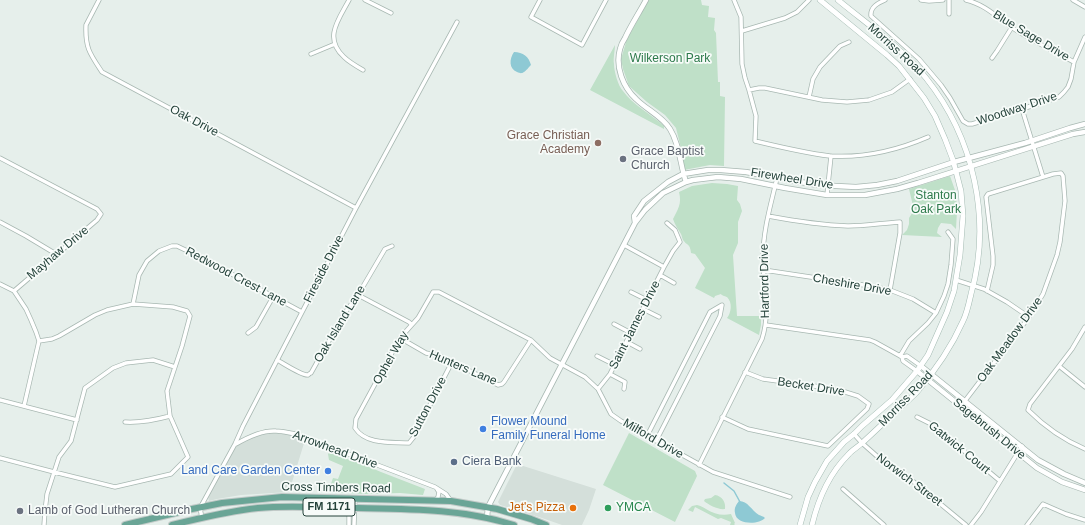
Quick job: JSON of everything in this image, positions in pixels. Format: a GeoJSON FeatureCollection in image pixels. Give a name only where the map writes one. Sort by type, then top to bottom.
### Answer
{"type":"FeatureCollection","features":[{"type":"Feature","properties":{"kind":"main road","name":"Morriss Road"},"geometry":{"type":"LineString","coordinates":[[800,525],[808,497],[827,461],[844,442],[892,400],[921,366],[928,355],[951,301],[960,255],[963,216],[961,191],[954,162],[946,139],[924,98],[899,66],[820,0]]}},
{"type":"Feature","properties":{"kind":"main road","name":"Morriss Road"},"geometry":{"type":"LineString","coordinates":[[812,525],[826,484],[848,454],[906,403],[932,373],[946,353],[963,320],[974,286],[980,255],[980,219],[974,178],[956,126],[946,107],[925,77],[897,48],[838,0]]}},
{"type":"Feature","properties":{"kind":"main road","name":"Cross Timbers Road"},"geometry":{"type":"LineString","coordinates":[[125,525],[235,501],[282,497],[451,501],[488,507],[546,525]]}},
{"type":"Feature","properties":{"kind":"main road","name":"Cross Timbers Road"},"geometry":{"type":"LineString","coordinates":[[172,525],[228,512],[258,508],[296,507],[459,512],[486,517],[514,525]]}},
{"type":"Feature","properties":{"kind":"street","name":"Oak Drive"},"geometry":{"type":"LineString","coordinates":[[99,0],[86,25],[86,30],[87,46],[91,56],[102,72],[356,208]]}},
{"type":"Feature","properties":{"kind":"street"},"geometry":{"type":"LineString","coordinates":[[349,0],[336,24],[333,38],[337,49],[344,58],[363,70]]}},
{"type":"Feature","properties":{"kind":"street"},"geometry":{"type":"LineString","coordinates":[[365,0],[391,13]]}},
{"type":"Feature","properties":{"kind":"street"},"geometry":{"type":"LineString","coordinates":[[540,0],[531,17],[582,45],[606,0]]}},
{"type":"Feature","properties":{"kind":"street"},"geometry":{"type":"LineString","coordinates":[[646,0],[620,48],[618,61],[620,74],[624,85],[630,92],[642,104],[663,120],[670,128],[676,139],[686,182]]}},
{"type":"Feature","properties":{"kind":"street"},"geometry":{"type":"LineString","coordinates":[[734,0],[741,17],[742,64],[756,116],[755,141],[831,156],[851,156],[873,154],[913,144],[928,137]]}},
{"type":"Feature","properties":{"kind":"street"},"geometry":{"type":"LineString","coordinates":[[742,31],[784,18],[797,12],[809,0]]}},
{"type":"Feature","properties":{"kind":"street","name":"Woodway Drive"},"geometry":{"type":"LineString","coordinates":[[885,0],[875,6],[871,12],[871,16],[925,66],[947,94],[965,123],[972,124],[1055,99],[1063,94],[1069,84],[1074,62],[1085,37]]}},
{"type":"Feature","properties":{"kind":"street"},"geometry":{"type":"LineString","coordinates":[[921,0],[943,0]]}},
{"type":"Feature","properties":{"kind":"street"},"geometry":{"type":"LineString","coordinates":[[949,0],[949,14]]}},
{"type":"Feature","properties":{"kind":"street","name":"Blue Sage Drive"},"geometry":{"type":"LineString","coordinates":[[966,0],[977,3],[1012,27],[1074,62]]}},
{"type":"Feature","properties":{"kind":"street"},"geometry":{"type":"LineString","coordinates":[[1073,0],[1085,7]]}},
{"type":"Feature","properties":{"kind":"street","name":"Fireside Drive"},"geometry":{"type":"LineString","coordinates":[[200,508],[235,444],[356,208],[457,22]]}},
{"type":"Feature","properties":{"kind":"street"},"geometry":{"type":"LineString","coordinates":[[992,58],[1012,27]]}},
{"type":"Feature","properties":{"kind":"street"},"geometry":{"type":"LineString","coordinates":[[809,97],[813,79],[820,67],[840,46],[849,42]]}},
{"type":"Feature","properties":{"kind":"street"},"geometry":{"type":"LineString","coordinates":[[311,54],[335,44]]}},
{"type":"Feature","properties":{"kind":"street"},"geometry":{"type":"LineString","coordinates":[[749,90],[765,88],[822,100],[847,102],[869,100],[892,92],[910,79]]}},
{"type":"Feature","properties":{"kind":"street"},"geometry":{"type":"LineString","coordinates":[[987,291],[993,265],[993,256],[986,197],[988,194],[1043,177],[1022,109]]}},
{"type":"Feature","properties":{"kind":"street","name":"Firewheel Drive"},"geometry":{"type":"LineString","coordinates":[[635,223],[634,216],[644,201],[668,182],[683,174],[708,170],[721,170],[746,172],[828,186],[856,187],[877,185],[897,181],[954,162],[1031,141],[1085,124]]}},
{"type":"Feature","properties":{"kind":"street","name":"Firewheel Drive"},"geometry":{"type":"LineString","coordinates":[[486,517],[488,507],[635,223],[645,210],[663,193],[686,182],[718,177],[741,179],[827,194],[865,195],[891,190],[956,172],[1033,146],[1085,132]]}},
{"type":"Feature","properties":{"kind":"street"},"geometry":{"type":"LineString","coordinates":[[827,194],[831,156]]}},
{"type":"Feature","properties":{"kind":"street","name":"Mayhaw Drive"},"geometry":{"type":"LineString","coordinates":[[0,158],[97,208],[101,214],[97,220],[14,291]]}},
{"type":"Feature","properties":{"kind":"street","name":"Oak Meadow Drive"},"geometry":{"type":"LineString","coordinates":[[961,406],[1029,316],[1043,294],[1057,255],[1065,202],[1063,176],[1058,173],[1043,177]]}},
{"type":"Feature","properties":{"kind":"street","name":"Hartford Drive"},"geometry":{"type":"LineString","coordinates":[[700,465],[722,417],[762,339],[766,325],[767,307],[764,246],[768,216],[776,178]]}},
{"type":"Feature","properties":{"kind":"street"},"geometry":{"type":"LineString","coordinates":[[768,216],[812,223],[850,226],[900,222],[900,233],[890,290]]}},
{"type":"Feature","properties":{"kind":"street"},"geometry":{"type":"LineString","coordinates":[[0,222],[56,254]]}},
{"type":"Feature","properties":{"kind":"street","name":"Saint James Drive"},"geometry":{"type":"LineString","coordinates":[[598,389],[610,374],[664,267],[680,242],[675,230],[667,223]]}},
{"type":"Feature","properties":{"kind":"street"},"geometry":{"type":"LineString","coordinates":[[901,356],[909,341],[936,313],[944,296],[948,284],[951,265],[953,239],[948,232]]}},
{"type":"Feature","properties":{"kind":"street"},"geometry":{"type":"LineString","coordinates":[[624,245],[664,267]]}},
{"type":"Feature","properties":{"kind":"street","name":"Redwood Crest Lane"},"geometry":{"type":"LineString","coordinates":[[133,304],[139,275],[147,260],[159,251],[172,246],[177,246],[302,312]]}},
{"type":"Feature","properties":{"kind":"street","name":"Oak Island Lane"},"geometry":{"type":"LineString","coordinates":[[277,360],[306,375],[311,373],[344,314],[358,295],[385,249],[392,246]]}},
{"type":"Feature","properties":{"kind":"street","name":"Cheshire Drive"},"geometry":{"type":"LineString","coordinates":[[764,270],[890,290],[913,299],[936,313]]}},
{"type":"Feature","properties":{"kind":"street"},"geometry":{"type":"LineString","coordinates":[[660,275],[674,283]]}},
{"type":"Feature","properties":{"kind":"street"},"geometry":{"type":"LineString","coordinates":[[956,280],[987,291],[1029,316]]}},
{"type":"Feature","properties":{"kind":"street"},"geometry":{"type":"LineString","coordinates":[[0,284],[14,291],[25,308],[39,341],[24,406]]}},
{"type":"Feature","properties":{"kind":"street","name":"Milford Drive"},"geometry":{"type":"LineString","coordinates":[[433,292],[439,292],[531,340],[550,358],[585,377],[598,389],[612,414],[647,436],[713,472],[790,497]]}},
{"type":"Feature","properties":{"kind":"street","name":"Ophel Way"},"geometry":{"type":"LineString","coordinates":[[355,428],[356,419],[400,338],[418,318],[433,292]]}},
{"type":"Feature","properties":{"kind":"street"},"geometry":{"type":"LineString","coordinates":[[632,292],[647,300]]}},
{"type":"Feature","properties":{"kind":"street"},"geometry":{"type":"LineString","coordinates":[[358,295],[411,324]]}},
{"type":"Feature","properties":{"kind":"street"},"geometry":{"type":"LineString","coordinates":[[248,333],[256,327],[273,296]]}},
{"type":"Feature","properties":{"kind":"street"},"geometry":{"type":"LineString","coordinates":[[0,458],[115,487],[171,474],[188,457],[170,416],[167,391],[190,316],[186,311],[172,307],[133,304],[95,315],[59,336],[52,339],[39,341]]}},
{"type":"Feature","properties":{"kind":"street"},"geometry":{"type":"LineString","coordinates":[[647,436],[710,312],[722,305],[720,316],[656,441]]}},
{"type":"Feature","properties":{"kind":"street"},"geometry":{"type":"LineString","coordinates":[[643,309],[659,317]]}},
{"type":"Feature","properties":{"kind":"street"},"geometry":{"type":"LineString","coordinates":[[614,324],[631,333]]}},
{"type":"Feature","properties":{"kind":"street","name":"Sagebrush Drive"},"geometry":{"type":"LineString","coordinates":[[766,325],[870,340],[901,356],[907,356],[932,373],[1038,460],[1053,469],[1085,483]]}},
{"type":"Feature","properties":{"kind":"street"},"geometry":{"type":"LineString","coordinates":[[1085,327],[1072,349],[1030,404],[1028,410],[1064,438],[1085,449]]}},
{"type":"Feature","properties":{"kind":"street","name":"Hunters Lane"},"geometry":{"type":"LineString","coordinates":[[400,338],[426,353],[440,356],[498,385],[504,382],[531,340]]}},
{"type":"Feature","properties":{"kind":"street"},"geometry":{"type":"LineString","coordinates":[[627,342],[640,349]]}},
{"type":"Feature","properties":{"kind":"street"},"geometry":{"type":"LineString","coordinates":[[597,356],[615,365]]}},
{"type":"Feature","properties":{"kind":"street","name":"Sagebrush Drive"},"geometry":{"type":"LineString","coordinates":[[901,356],[903,361],[961,406],[1036,468],[1062,482],[1085,490]]}},
{"type":"Feature","properties":{"kind":"street"},"geometry":{"type":"LineString","coordinates":[[44,525],[47,494],[59,457],[71,441],[85,388],[113,368],[126,363],[152,360],[175,367]]}},
{"type":"Feature","properties":{"kind":"street","name":"Sutton Drive"},"geometry":{"type":"LineString","coordinates":[[355,428],[359,434],[376,442],[409,443],[452,362]]}},
{"type":"Feature","properties":{"kind":"street"},"geometry":{"type":"LineString","coordinates":[[1059,366],[1085,387]]}},
{"type":"Feature","properties":{"kind":"street"},"geometry":{"type":"LineString","coordinates":[[680,370],[690,374]]}},
{"type":"Feature","properties":{"kind":"street","name":"Becket Drive"},"geometry":{"type":"LineString","coordinates":[[722,417],[748,429],[828,446],[867,409],[869,404],[858,396],[842,390],[763,379],[745,372]]}},
{"type":"Feature","properties":{"kind":"street"},"geometry":{"type":"LineString","coordinates":[[610,374],[625,382],[624,389]]}},
{"type":"Feature","properties":{"kind":"street"},"geometry":{"type":"LineString","coordinates":[[0,400],[77,420]]}},
{"type":"Feature","properties":{"kind":"street"},"geometry":{"type":"LineString","coordinates":[[125,422],[147,421],[170,416]]}},
{"type":"Feature","properties":{"kind":"street","name":"Gatwick Court"},"geometry":{"type":"LineString","coordinates":[[917,417],[933,425],[1000,481]]}},
{"type":"Feature","properties":{"kind":"street","name":"Arrowhead Drive"},"geometry":{"type":"LineString","coordinates":[[235,444],[254,435],[268,431],[296,434],[435,487],[446,494],[451,501]]}},
{"type":"Feature","properties":{"kind":"street","name":"Norwich Street"},"geometry":{"type":"LineString","coordinates":[[854,434],[887,465],[909,478],[966,525]]}},
{"type":"Feature","properties":{"kind":"street"},"geometry":{"type":"LineString","coordinates":[[971,525],[981,512],[1022,446]]}},
{"type":"Feature","properties":{"kind":"street"},"geometry":{"type":"LineString","coordinates":[[435,487],[439,492],[435,501]]}},
{"type":"Feature","properties":{"kind":"street"},"geometry":{"type":"LineString","coordinates":[[843,489],[884,525]]}},
{"type":"Feature","properties":{"kind":"street"},"geometry":{"type":"LineString","coordinates":[[352,499],[354,525]]}},
{"type":"Feature","properties":{"kind":"street"},"geometry":{"type":"LineString","coordinates":[[1028,525],[1043,504],[1085,520]]}},
{"type":"Feature","properties":{"kind":"street"},"geometry":{"type":"LineString","coordinates":[[200,508],[202,518]]}},
{"type":"Feature","properties":{"kind":"street"},"geometry":{"type":"LineString","coordinates":[[349,525],[352,508]]}},
{"type":"Feature","properties":{"kind":"shaded area"},"geometry":{"type":"Polygon","coordinates":[[[266,433],[290,434],[305,440],[289,492],[241,495],[209,501],[208,497],[211,490],[233,450],[238,445],[249,439],[266,433]]]}},
{"type":"Feature","properties":{"kind":"shaded area"},"geometry":{"type":"Polygon","coordinates":[[[517,464],[596,489],[582,525],[562,525],[500,505],[498,502],[517,464]]]}},
{"type":"Feature","properties":{"kind":"green space","name":"Wilkerson Park"},"geometry":{"type":"Polygon","coordinates":[[[649,0],[701,0],[702,5],[709,6],[708,17],[715,18],[714,30],[716,33],[718,82],[720,82],[720,96],[725,97],[724,166],[710,165],[684,170],[676,128],[665,115],[629,86],[621,59],[627,39],[649,0]]]}},
{"type":"Feature","properties":{"kind":"green space","name":"Wilkerson Park"},"geometry":{"type":"Polygon","coordinates":[[[615,45],[614,67],[619,86],[627,96],[664,126],[664,129],[590,90],[615,45]]]}},
{"type":"Feature","properties":{"kind":"green space","name":"Stanton Oak Park"},"geometry":{"type":"Polygon","coordinates":[[[950,176],[956,193],[956,229],[951,224],[941,223],[937,233],[942,237],[902,235],[907,230],[909,218],[914,210],[909,189],[950,176]]]}},
{"type":"Feature","properties":{"kind":"green space"},"geometry":{"type":"Polygon","coordinates":[[[712,183],[738,186],[737,200],[742,211],[738,222],[738,243],[733,255],[737,316],[761,316],[759,335],[727,318],[731,308],[727,297],[721,294],[715,296],[714,298],[695,288],[705,268],[695,254],[691,253],[690,248],[684,242],[673,219],[680,203],[679,192],[692,186],[712,183]]]}},
{"type":"Feature","properties":{"kind":"green space"},"geometry":{"type":"Polygon","coordinates":[[[629,433],[695,471],[697,476],[675,522],[603,485],[629,433]]]}},
{"type":"Feature","properties":{"kind":"green space"},"geometry":{"type":"Polygon","coordinates":[[[332,450],[343,453],[347,459],[425,489],[423,495],[400,493],[366,494],[328,492],[333,478],[338,479],[343,466],[329,460],[328,454],[332,450]]]}},
{"type":"Feature","properties":{"kind":"green space"},"geometry":{"type":"Polygon","coordinates":[[[715,495],[723,500],[725,509],[711,506],[704,501],[705,499],[711,498],[715,495]]]}},
{"type":"Feature","properties":{"kind":"green space"},"geometry":{"type":"Polygon","coordinates":[[[697,505],[718,514],[731,514],[735,525],[730,525],[731,522],[721,518],[718,519],[695,507],[693,512],[688,510],[692,506],[697,505]]]}},
{"type":"Feature","properties":{"kind":"water"},"geometry":{"type":"Polygon","coordinates":[[[514,52],[523,54],[530,62],[531,65],[522,73],[512,69],[511,61],[514,52]]]}},
{"type":"Feature","properties":{"kind":"water"},"geometry":{"type":"Polygon","coordinates":[[[739,501],[745,502],[756,513],[765,518],[753,523],[739,520],[736,517],[735,511],[739,501]]]}},
{"type":"Feature","properties":{"kind":"waterway"},"geometry":{"type":"LineString","coordinates":[[724,483],[734,491],[740,502]]}},
{"type":"Feature","properties":{"kind":"place","name":"Grace Christian Academy"},"geometry":{"type":"Point","coordinates":[598,143]}},
{"type":"Feature","properties":{"kind":"place","name":"Grace Baptist Church"},"geometry":{"type":"Point","coordinates":[623,159]}},
{"type":"Feature","properties":{"kind":"place","name":"Flower Mound Family Funeral Home"},"geometry":{"type":"Point","coordinates":[483,429]}},
{"type":"Feature","properties":{"kind":"place","name":"Ciera Bank"},"geometry":{"type":"Point","coordinates":[454,462]}},
{"type":"Feature","properties":{"kind":"place","name":"Land Care Garden Center"},"geometry":{"type":"Point","coordinates":[328,471]}},
{"type":"Feature","properties":{"kind":"place","name":"Jet's Pizza"},"geometry":{"type":"Point","coordinates":[573,508]}},
{"type":"Feature","properties":{"kind":"place","name":"YMCA"},"geometry":{"type":"Point","coordinates":[608,508]}},
{"type":"Feature","properties":{"kind":"place","name":"Lamb of God Lutheran Church"},"geometry":{"type":"Point","coordinates":[20,511]}}]}
